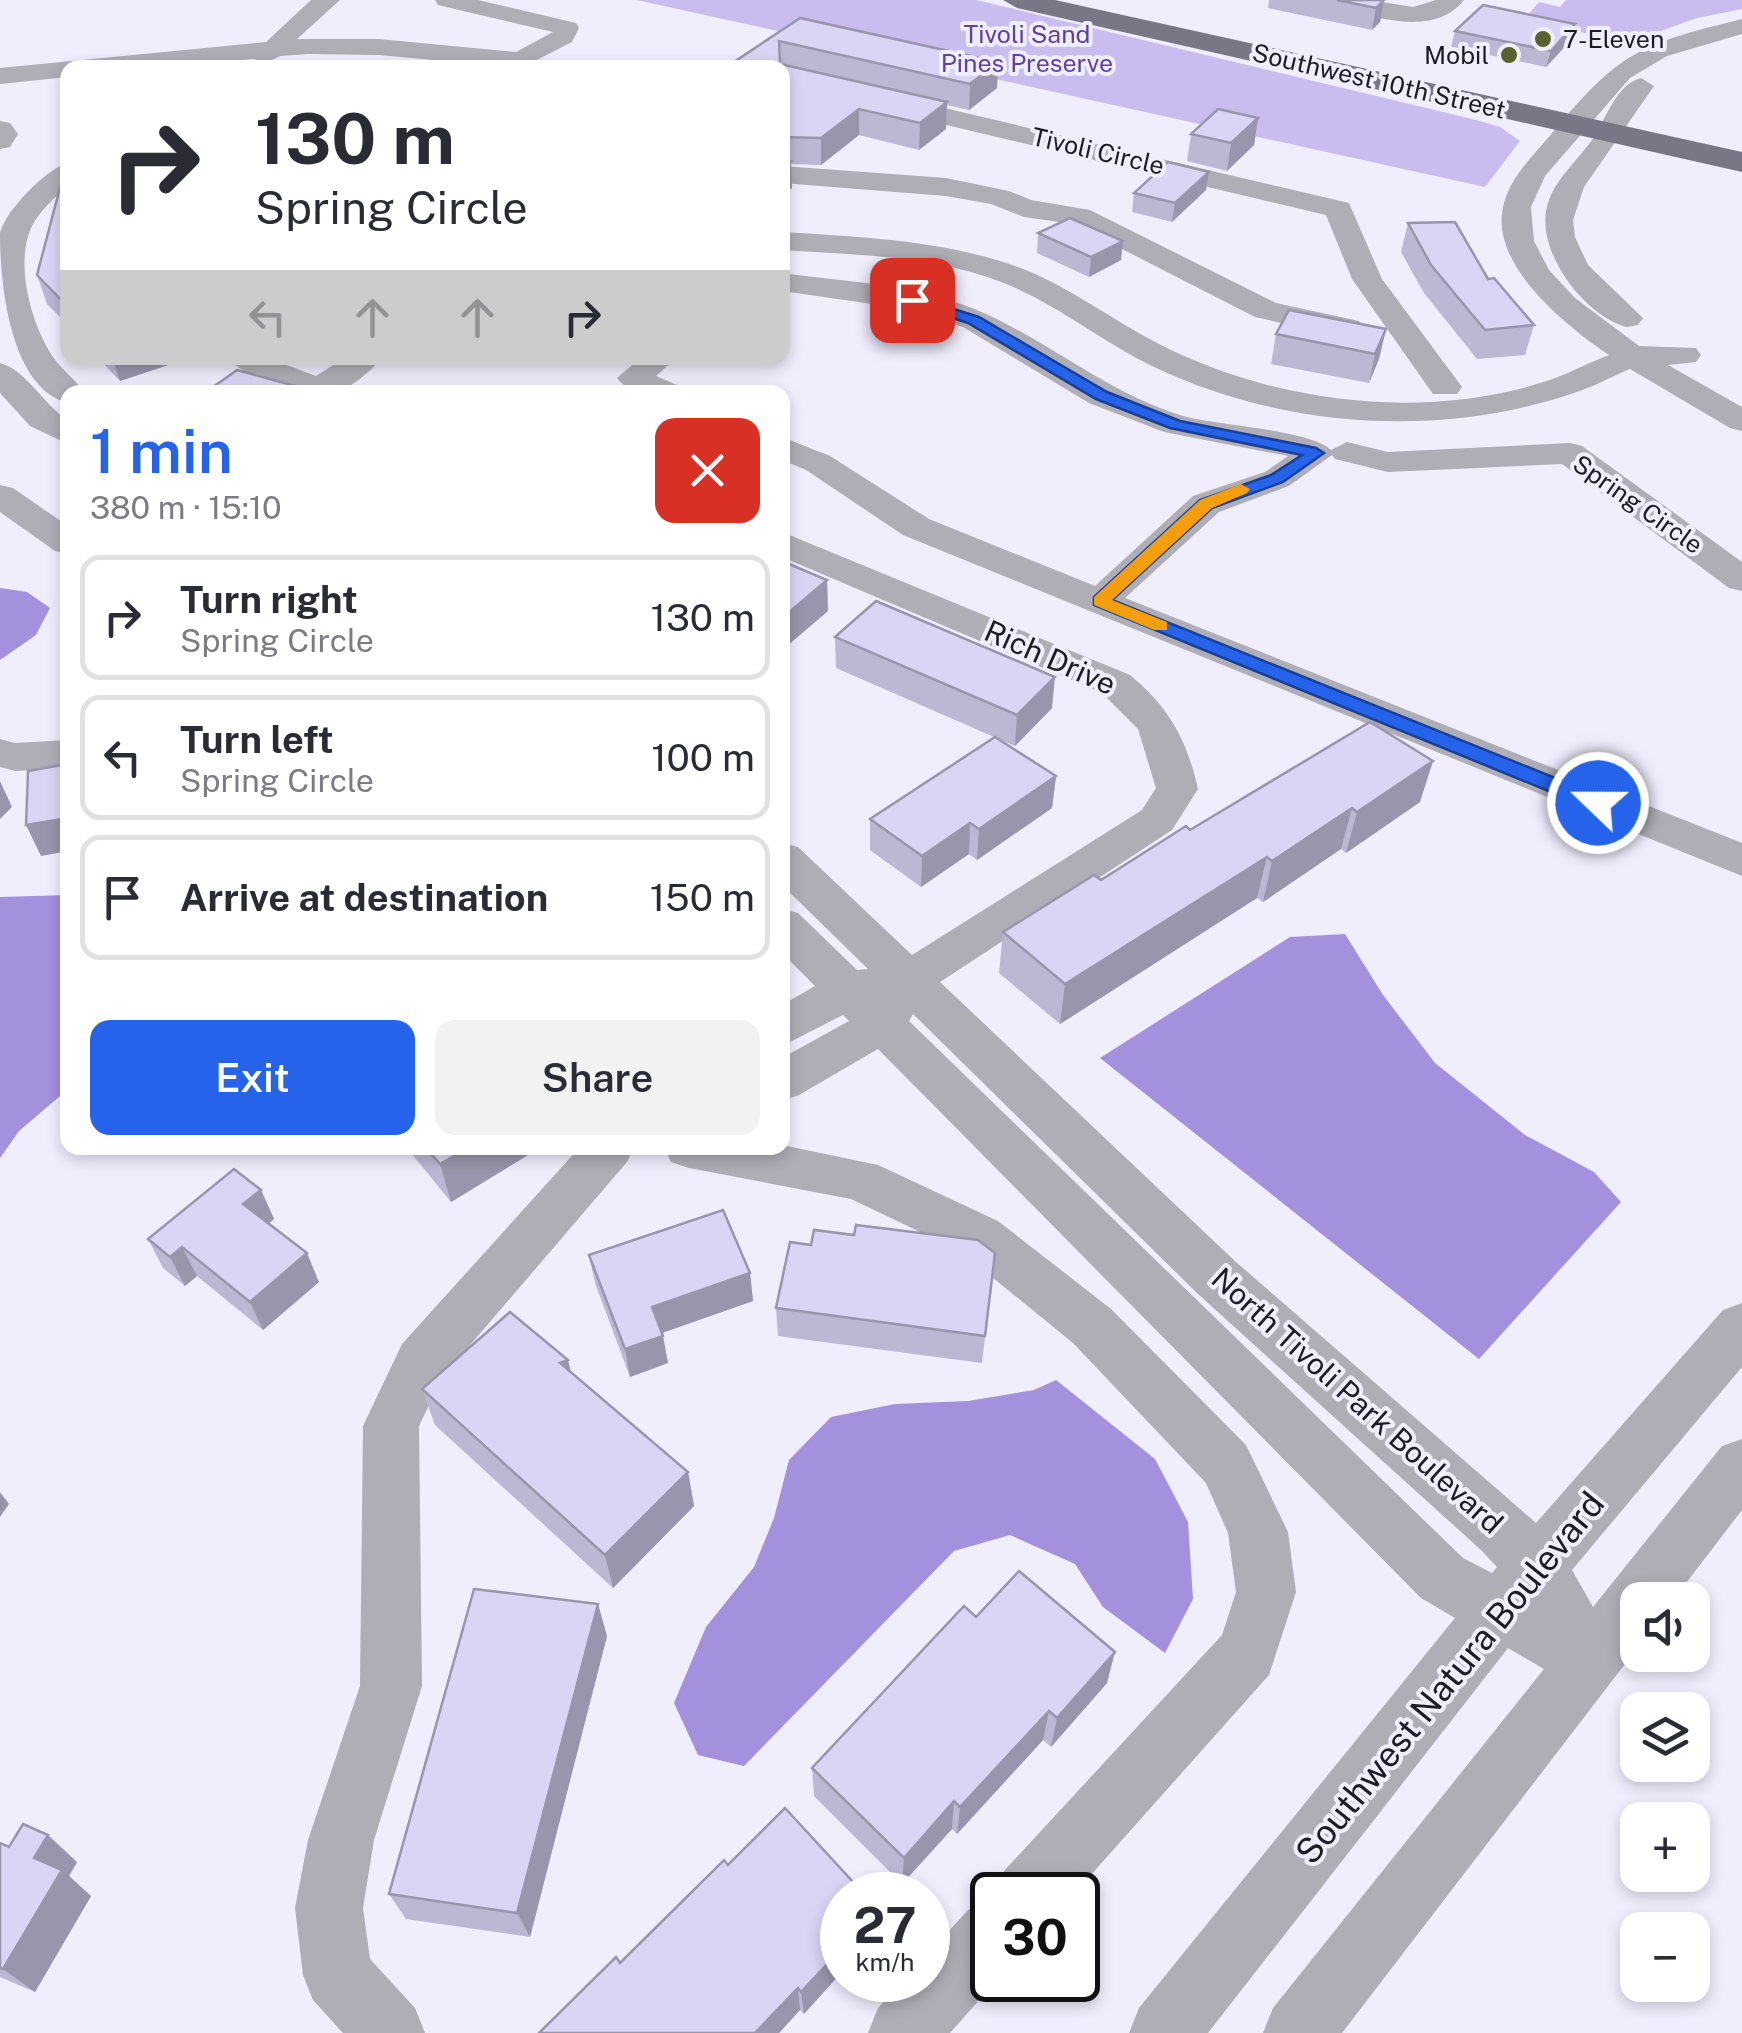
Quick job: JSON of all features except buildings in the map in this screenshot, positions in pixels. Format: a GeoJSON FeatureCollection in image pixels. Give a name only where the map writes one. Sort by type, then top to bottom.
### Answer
{"type":"FeatureCollection","features":[{"type":"Feature","properties":{"kind":"main road","name":"Southwest 10th Street"},"geometry":{"type":"LineString","coordinates":[[1017,0],[1578,116]]}},
{"type":"Feature","properties":{"kind":"main road","name":"Southwest 10th Street"},"geometry":{"type":"LineString","coordinates":[[1090,0],[1614,124],[1742,144]]}},
{"type":"Feature","properties":{"kind":"main road","name":"Southwest 10th Street"},"geometry":{"type":"LineString","coordinates":[[1614,124],[1742,162]]}},
{"type":"Feature","properties":{"kind":"street"},"geometry":{"type":"LineString","coordinates":[[275,60],[289,29],[328,0]]}},
{"type":"Feature","properties":{"kind":"street"},"geometry":{"type":"LineString","coordinates":[[282,60],[379,47],[520,60],[563,36],[567,28],[447,0]]}},
{"type":"Feature","properties":{"kind":"street"},"geometry":{"type":"LineString","coordinates":[[1338,0],[1416,16],[1442,8]]}},
{"type":"Feature","properties":{"kind":"street"},"geometry":{"type":"LineString","coordinates":[[1740,27],[1664,45],[1616,74],[1578,116],[1524,188],[1516,219],[1519,242],[1546,288],[1584,322],[1637,356],[1742,389]]}},
{"type":"Feature","properties":{"kind":"street"},"geometry":{"type":"LineString","coordinates":[[1740,27],[1646,81],[1562,202],[1562,242],[1576,269],[1600,297],[1742,421]]}},
{"type":"Feature","properties":{"kind":"street"},"geometry":{"type":"LineString","coordinates":[[0,76],[60,70]]}},
{"type":"Feature","properties":{"kind":"street","name":"Tivoli Circle"},"geometry":{"type":"LineString","coordinates":[[790,80],[1339,209],[1342,228],[1402,328],[1445,387]]}},
{"type":"Feature","properties":{"kind":"street"},"geometry":{"type":"LineString","coordinates":[[0,129],[4,134],[0,142]]}},
{"type":"Feature","properties":{"kind":"street"},"geometry":{"type":"LineString","coordinates":[[60,158],[12,199],[6,268],[13,343],[60,386]]}},
{"type":"Feature","properties":{"kind":"street"},"geometry":{"type":"LineString","coordinates":[[790,248],[991,243],[1080,216],[1136,160]]}},
{"type":"Feature","properties":{"kind":"street"},"geometry":{"type":"LineString","coordinates":[[790,175],[946,187],[999,196],[991,243]]}},
{"type":"Feature","properties":{"kind":"street"},"geometry":{"type":"LineString","coordinates":[[12,199],[60,176]]}},
{"type":"Feature","properties":{"kind":"street"},"geometry":{"type":"LineString","coordinates":[[1080,216],[1266,310],[1360,331],[1402,328]]}},
{"type":"Feature","properties":{"kind":"street"},"geometry":{"type":"LineString","coordinates":[[991,243],[1058,296],[1145,350],[1233,387],[1330,438],[1517,426],[1625,395],[1678,367]]}},
{"type":"Feature","properties":{"kind":"street","name":"Spring Circle"},"geometry":{"type":"LineString","coordinates":[[790,283],[912,300],[958,315],[989,328],[1102,396],[1176,424],[1330,438],[1388,462],[1570,453],[1742,580]]}},
{"type":"Feature","properties":{"kind":"street"},"geometry":{"type":"LineString","coordinates":[[1100,601],[1206,504],[1277,479],[1330,438],[1399,412],[1480,406],[1558,389],[1637,356]]}},
{"type":"Feature","properties":{"kind":"street"},"geometry":{"type":"LineString","coordinates":[[257,365],[311,385]]}},
{"type":"Feature","properties":{"kind":"street"},"geometry":{"type":"LineString","coordinates":[[335,385],[357,365]]}},
{"type":"Feature","properties":{"kind":"street"},"geometry":{"type":"LineString","coordinates":[[649,385],[633,378],[651,365]]}},
{"type":"Feature","properties":{"kind":"street"},"geometry":{"type":"LineString","coordinates":[[0,373],[42,419],[60,429]]}},
{"type":"Feature","properties":{"kind":"street"},"geometry":{"type":"LineString","coordinates":[[790,451],[818,463],[916,527],[1740,861],[1742,858]]}},
{"type":"Feature","properties":{"kind":"street"},"geometry":{"type":"LineString","coordinates":[[0,496],[60,537]]}},
{"type":"Feature","properties":{"kind":"street","name":"Rich Drive"},"geometry":{"type":"LineString","coordinates":[[790,547],[1116,684],[1149,710],[1167,741],[1177,789],[1157,820],[881,997]]}},
{"type":"Feature","properties":{"kind":"street"},"geometry":{"type":"LineString","coordinates":[[0,753],[15,757],[60,754]]}},
{"type":"Feature","properties":{"kind":"street","name":"North Tivoli Park Boulevard"},"geometry":{"type":"LineString","coordinates":[[790,866],[850,927],[881,997],[1042,1180],[1437,1573],[1518,1590]]}},
{"type":"Feature","properties":{"kind":"street","name":"North Tivoli Park Boulevard"},"geometry":{"type":"LineString","coordinates":[[790,930],[1088,1151],[1271,1324],[1502,1530],[1518,1590],[1590,1660]]}},
{"type":"Feature","properties":{"kind":"street"},"geometry":{"type":"LineString","coordinates":[[790,1025],[881,997]]}},
{"type":"Feature","properties":{"kind":"street"},"geometry":{"type":"LineString","coordinates":[[790,1075],[881,997]]}},
{"type":"Feature","properties":{"kind":"street"},"geometry":{"type":"LineString","coordinates":[[1042,1180],[1088,1151]]}},
{"type":"Feature","properties":{"kind":"street"},"geometry":{"type":"LineString","coordinates":[[390,2033],[338,1975],[330,1908],[341,1840],[391,1686],[392,1426],[422,1361],[603,1155]]}},
{"type":"Feature","properties":{"kind":"street"},"geometry":{"type":"LineString","coordinates":[[726,1155],[860,1180],[979,1236],[1092,1326],[1226,1464],[1258,1532],[1266,1592],[1246,1653],[1049,1872]]}},
{"type":"Feature","properties":{"kind":"street"},"geometry":{"type":"LineString","coordinates":[[1225,1362],[1271,1324]]}},
{"type":"Feature","properties":{"kind":"street","name":"Southwest Natura Boulevard"},"geometry":{"type":"LineString","coordinates":[[1164,2033],[1518,1590],[1742,1328]]}},
{"type":"Feature","properties":{"kind":"street"},"geometry":{"type":"LineString","coordinates":[[1298,2033],[1742,1465]]}},
{"type":"Feature","properties":{"kind":"street"},"geometry":{"type":"LineString","coordinates":[[903,2033],[970,1958]]}},
{"type":"Feature","properties":{"kind":"green space","name":"Tivoli Sand Pines Preserve"},"geometry":{"type":"Polygon","coordinates":[[[637,0],[976,0],[1476,120],[1500,127],[1520,141],[1485,187],[637,0]]]}},
{"type":"Feature","properties":{"kind":"green space"},"geometry":{"type":"Polygon","coordinates":[[[1566,0],[1742,0],[1742,9],[1697,18],[1630,42],[1523,21],[1539,2],[1560,7],[1566,0]]]}},
{"type":"Feature","properties":{"kind":"shaded area"},"geometry":{"type":"Polygon","coordinates":[[[0,588],[27,592],[50,608],[36,635],[0,660],[0,588]]]}},
{"type":"Feature","properties":{"kind":"shaded area"},"geometry":{"type":"Polygon","coordinates":[[[60,895],[60,1096],[19,1131],[0,1158],[0,897],[60,895]]]}},
{"type":"Feature","properties":{"kind":"shaded area"},"geometry":{"type":"Polygon","coordinates":[[[1345,934],[1383,995],[1435,1063],[1525,1135],[1594,1172],[1621,1202],[1479,1359],[1100,1058],[1290,937],[1345,934]]]}},
{"type":"Feature","properties":{"kind":"shaded area"},"geometry":{"type":"Polygon","coordinates":[[[1056,1380],[1155,1459],[1188,1522],[1193,1599],[1165,1653],[1103,1607],[1075,1564],[1010,1535],[954,1551],[744,1766],[698,1755],[674,1703],[706,1627],[754,1567],[774,1518],[789,1460],[831,1417],[895,1404],[968,1401],[1034,1390],[1056,1380]]]}},
{"type":"Feature","properties":{"kind":"slow traffic"},"geometry":{"type":"LineString","coordinates":[[1161,626],[1100,601],[1206,504],[1241,489]]}},
{"type":"Feature","properties":{"kind":"place","name":"7-Eleven"},"geometry":{"type":"Point","coordinates":[1543,39]}},
{"type":"Feature","properties":{"kind":"place","name":"Mobil"},"geometry":{"type":"Point","coordinates":[1509,55]}},
{"type":"Feature","properties":{"kind":"route"},"geometry":{"type":"LineString","coordinates":[[912,300],[974,320],[1102,396],[1176,424],[1316,453],[1277,479],[1206,504],[1100,601],[1598,803]]}}]}
